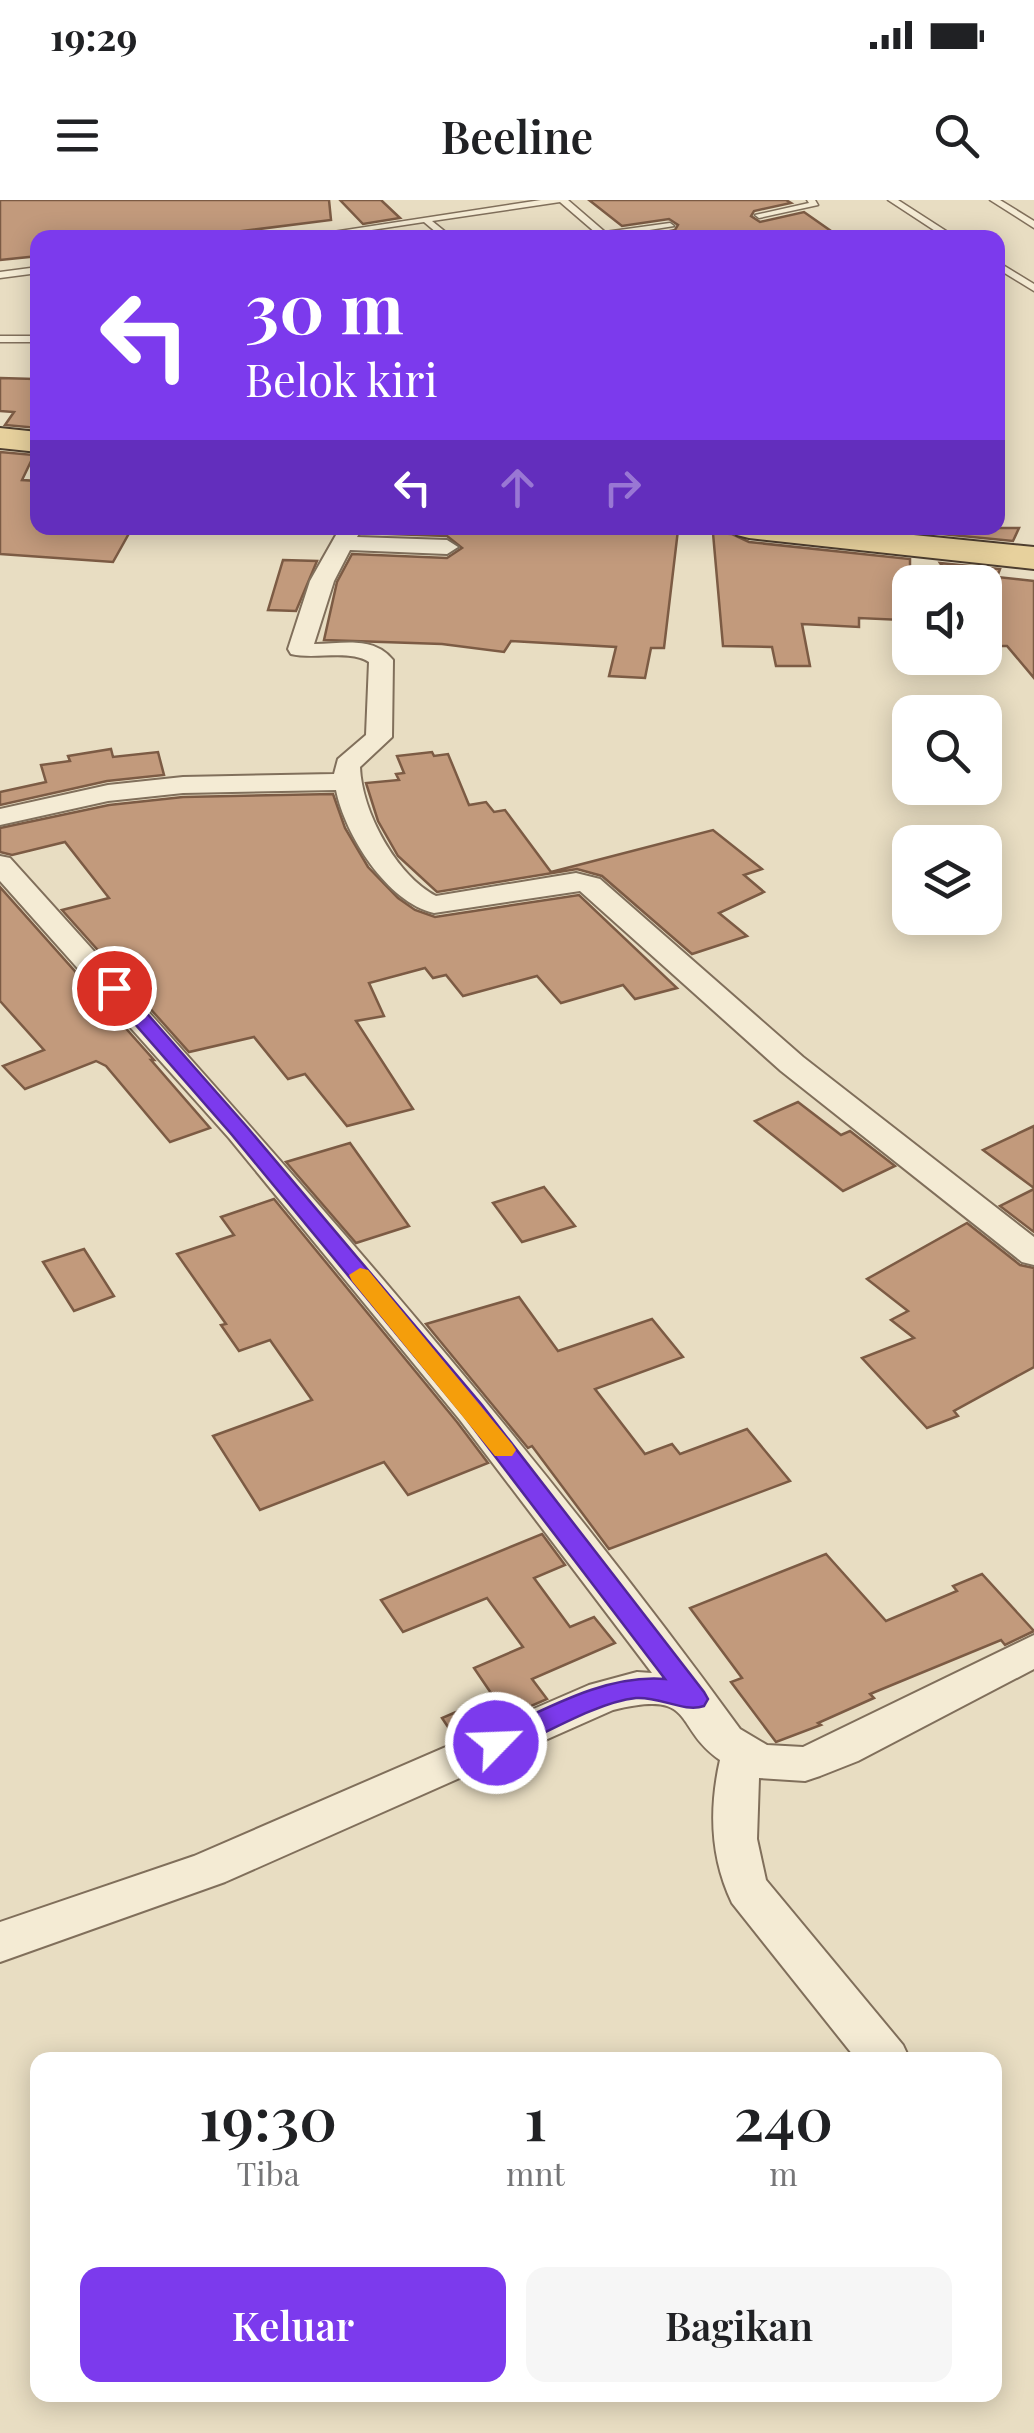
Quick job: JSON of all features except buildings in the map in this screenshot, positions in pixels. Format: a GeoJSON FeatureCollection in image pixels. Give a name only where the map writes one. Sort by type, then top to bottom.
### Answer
{"type":"FeatureCollection","features":[{"type":"Feature","properties":{"kind":"main road"},"geometry":{"type":"LineString","coordinates":[[0,438],[30,441]]}},
{"type":"Feature","properties":{"kind":"main road"},"geometry":{"type":"LineString","coordinates":[[816,535],[1034,558]]}},
{"type":"Feature","properties":{"kind":"street"},"geometry":{"type":"LineString","coordinates":[[447,548],[345,535],[322,581],[300,650],[366,650],[381,660],[379,736],[347,764],[346,782],[363,834],[421,900],[434,904],[576,880],[590,885],[792,1064],[1034,1254]]}},
{"type":"Feature","properties":{"kind":"street"},"geometry":{"type":"LineString","coordinates":[[0,817],[108,793],[183,785],[346,782]]}},
{"type":"Feature","properties":{"kind":"street"},"geometry":{"type":"LineString","coordinates":[[0,864],[240,1131],[436,1366],[725,1741],[763,1762],[806,1764],[1034,1651]]}},
{"type":"Feature","properties":{"kind":"street"},"geometry":{"type":"LineString","coordinates":[[0,1942],[209,1869],[604,1696],[637,1688],[665,1690],[695,1699]]}},
{"type":"Feature","properties":{"kind":"street"},"geometry":{"type":"LineString","coordinates":[[743,1753],[732,1798],[741,1874],[748,1890],[880,2052]]}},
{"type":"Feature","properties":{"kind":"lane"},"geometry":{"type":"LineString","coordinates":[[359,230],[560,200],[598,230]]}},
{"type":"Feature","properties":{"kind":"lane"},"geometry":{"type":"LineString","coordinates":[[759,214],[805,208],[814,205],[812,200]]}},
{"type":"Feature","properties":{"kind":"lane"},"geometry":{"type":"LineString","coordinates":[[892,200],[940,230]]}},
{"type":"Feature","properties":{"kind":"lane"},"geometry":{"type":"LineString","coordinates":[[994,200],[1034,225]]}},
{"type":"Feature","properties":{"kind":"lane"},"geometry":{"type":"LineString","coordinates":[[427,221],[439,230]]}},
{"type":"Feature","properties":{"kind":"lane"},"geometry":{"type":"LineString","coordinates":[[636,230],[670,226]]}},
{"type":"Feature","properties":{"kind":"lane"},"geometry":{"type":"LineString","coordinates":[[1005,269],[1034,288]]}},
{"type":"Feature","properties":{"kind":"lane"},"geometry":{"type":"LineString","coordinates":[[0,275],[30,271]]}},
{"type":"Feature","properties":{"kind":"lane"},"geometry":{"type":"LineString","coordinates":[[0,339],[30,339]]}},
{"type":"Feature","properties":{"kind":"slow traffic"},"geometry":{"type":"LineString","coordinates":[[360,1275],[504,1450]]}},
{"type":"Feature","properties":{"kind":"route"},"geometry":{"type":"LineString","coordinates":[[114,988],[240,1131],[473,1411],[695,1699],[665,1690],[637,1688],[604,1696],[496,1743]]}}]}
